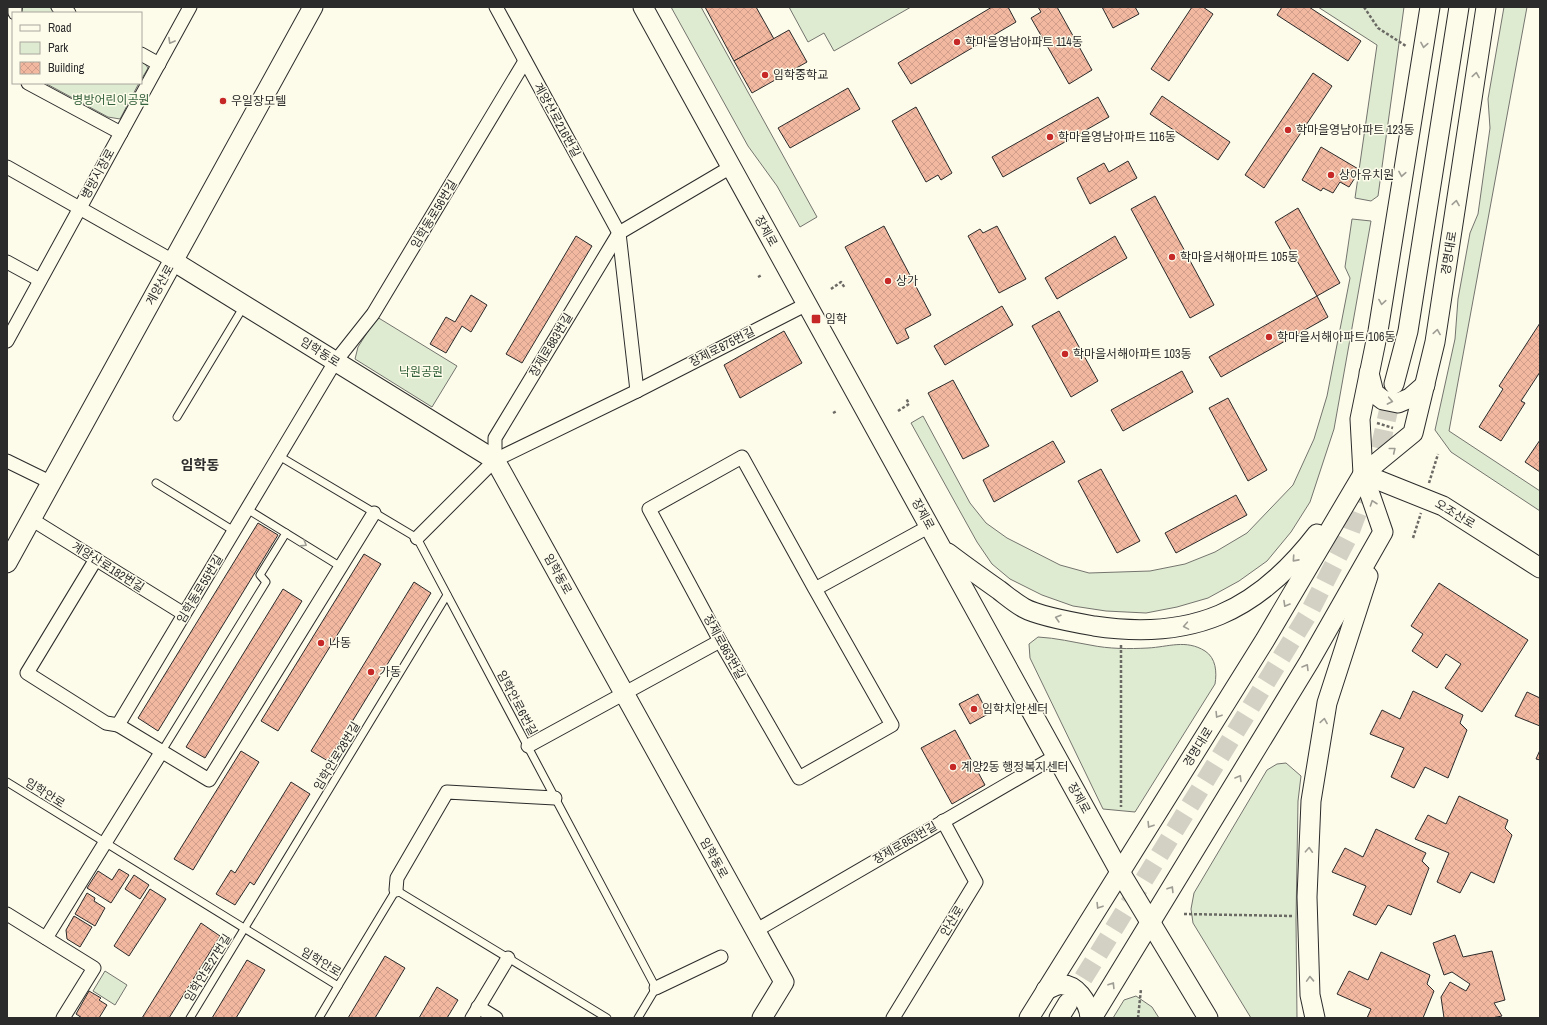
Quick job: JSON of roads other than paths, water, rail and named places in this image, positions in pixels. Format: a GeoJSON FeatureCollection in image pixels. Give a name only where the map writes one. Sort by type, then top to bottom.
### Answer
{"type":"FeatureCollection","features":[{"type":"Feature","properties":{"kind":"street"},"geometry":{"type":"LineString","coordinates":[[58,7],[67,12]]}},
{"type":"Feature","properties":{"kind":"street","name":"병방시장로"},"geometry":{"type":"LineString","coordinates":[[7,341],[190,7]]}},
{"type":"Feature","properties":{"kind":"street","name":"계양산로"},"geometry":{"type":"LineString","coordinates":[[7,563],[313,7]]}},
{"type":"Feature","properties":{"kind":"street","name":"계양산로216번길"},"geometry":{"type":"LineString","coordinates":[[496,7],[619,233]]}},
{"type":"Feature","properties":{"kind":"street","name":"장제로"},"geometry":{"type":"LineString","coordinates":[[643,7],[1120,872],[1208,1018]]}},
{"type":"Feature","properties":{"kind":"street"},"geometry":{"type":"LineString","coordinates":[[1315,1018],[1310,995],[1307,897],[1311,801],[1327,703],[1383,532],[1363,474],[1360,419],[1378,331],[1430,7]]}},
{"type":"Feature","properties":{"kind":"street"},"geometry":{"type":"LineString","coordinates":[[1394,384],[1408,331],[1459,7]]}},
{"type":"Feature","properties":{"kind":"street","name":"경명대로"},"geometry":{"type":"LineString","coordinates":[[1029,1018],[1265,640],[1363,474],[1413,434],[1436,342],[1486,7]]}},
{"type":"Feature","properties":{"kind":"street"},"geometry":{"type":"LineString","coordinates":[[142,55],[159,64]]}},
{"type":"Feature","properties":{"kind":"street","name":"임학동로56번길"},"geometry":{"type":"LineString","coordinates":[[335,362],[373,314],[525,62]]}},
{"type":"Feature","properties":{"kind":"street"},"geometry":{"type":"LineString","coordinates":[[30,84],[121,133]]}},
{"type":"Feature","properties":{"kind":"street"},"geometry":{"type":"LineString","coordinates":[[7,167],[173,261]]}},
{"type":"Feature","properties":{"kind":"street","name":"장제로883번길"},"geometry":{"type":"LineString","coordinates":[[494,460],[495,438],[619,233],[731,167]]}},
{"type":"Feature","properties":{"kind":"street"},"geometry":{"type":"LineString","coordinates":[[619,233],[637,391]]}},
{"type":"Feature","properties":{"kind":"street","name":"임학동로"},"geometry":{"type":"LineString","coordinates":[[173,261],[494,460],[784,982],[762,1018]]}},
{"type":"Feature","properties":{"kind":"street"},"geometry":{"type":"LineString","coordinates":[[7,262],[40,280]]}},
{"type":"Feature","properties":{"kind":"street","name":"장제로875번길"},"geometry":{"type":"LineString","coordinates":[[417,538],[494,460],[637,391],[807,304]]}},
{"type":"Feature","properties":{"kind":"street","name":"임학동로55번길"},"geometry":{"type":"LineString","coordinates":[[118,725],[335,362]]}},
{"type":"Feature","properties":{"kind":"street"},"geometry":{"type":"LineString","coordinates":[[1369,373],[1374,393],[1383,400],[1398,403],[1410,398],[1425,385]]}},
{"type":"Feature","properties":{"kind":"street","name":"장제로863번길"},"geometry":{"type":"LineString","coordinates":[[742,457],[815,589],[892,725],[799,778],[720,641],[649,509],[742,457]]}},
{"type":"Feature","properties":{"kind":"street"},"geometry":{"type":"LineString","coordinates":[[7,461],[52,483]]}},
{"type":"Feature","properties":{"kind":"street"},"geometry":{"type":"LineString","coordinates":[[942,549],[1024,608],[1078,624],[1121,630],[1186,627],[1210,620],[1244,603],[1279,577],[1310,543],[1363,474]]}},
{"type":"Feature","properties":{"kind":"street","name":"오조산로"},"geometry":{"type":"LineString","coordinates":[[1363,474],[1443,506],[1540,568]]}},
{"type":"Feature","properties":{"kind":"street"},"geometry":{"type":"LineString","coordinates":[[96,559],[27,673],[106,723],[118,725],[209,780],[374,513]]}},
{"type":"Feature","properties":{"kind":"street","name":"계양산로182번길"},"geometry":{"type":"LineString","coordinates":[[31,519],[184,614]]}},
{"type":"Feature","properties":{"kind":"street"},"geometry":{"type":"LineString","coordinates":[[815,589],[930,526]]}},
{"type":"Feature","properties":{"kind":"street"},"geometry":{"type":"LineString","coordinates":[[1091,1018],[1309,662],[1383,532]]}},
{"type":"Feature","properties":{"kind":"street"},"geometry":{"type":"LineString","coordinates":[[528,746],[720,641]]}},
{"type":"Feature","properties":{"kind":"street"},"geometry":{"type":"LineString","coordinates":[[46,938],[162,751]]}},
{"type":"Feature","properties":{"kind":"street","name":"장제로853번길"},"geometry":{"type":"LineString","coordinates":[[755,931],[1056,756]]}},
{"type":"Feature","properties":{"kind":"street"},"geometry":{"type":"LineString","coordinates":[[396,890],[397,878],[447,792],[555,798]]}},
{"type":"Feature","properties":{"kind":"street","name":"안산로"},"geometry":{"type":"LineString","coordinates":[[893,1018],[976,882],[943,822]]}},
{"type":"Feature","properties":{"kind":"street"},"geometry":{"type":"LineString","coordinates":[[7,914],[94,968],[63,1018]]}},
{"type":"Feature","properties":{"kind":"street"},"geometry":{"type":"LineString","coordinates":[[656,988],[721,957]]}},
{"type":"Feature","properties":{"kind":"street"},"geometry":{"type":"LineString","coordinates":[[496,1018],[475,1013],[508,958]]}},
{"type":"Feature","properties":{"kind":"street"},"geometry":{"type":"LineString","coordinates":[[1046,990],[1060,985],[1071,988],[1082,995],[1090,1011],[1091,1018]]}},
{"type":"Feature","properties":{"kind":"lane"},"geometry":{"type":"LineString","coordinates":[[177,417],[244,305]]}},
{"type":"Feature","properties":{"kind":"lane"},"geometry":{"type":"LineString","coordinates":[[279,456],[417,538]]}},
{"type":"Feature","properties":{"kind":"lane"},"geometry":{"type":"LineString","coordinates":[[156,483],[234,531]]}},
{"type":"Feature","properties":{"kind":"lane"},"geometry":{"type":"LineString","coordinates":[[247,509],[341,567]]}},
{"type":"Feature","properties":{"kind":"lane"},"geometry":{"type":"LineString","coordinates":[[162,751],[266,582],[260,575],[286,533]]}},
{"type":"Feature","properties":{"kind":"lane","name":"임학안로6번길"},"geometry":{"type":"LineString","coordinates":[[417,538],[656,988]]}},
{"type":"Feature","properties":{"kind":"lane","name":"임학안로28번길"},"geometry":{"type":"LineString","coordinates":[[245,929],[447,595]]}},
{"type":"Feature","properties":{"kind":"lane","name":"임학안로"},"geometry":{"type":"LineString","coordinates":[[7,782],[338,986],[396,890]]}},
{"type":"Feature","properties":{"kind":"lane"},"geometry":{"type":"LineString","coordinates":[[396,890],[607,1018]]}},
{"type":"Feature","properties":{"kind":"lane","name":"임학안로27번길"},"geometry":{"type":"LineString","coordinates":[[190,1018],[245,929]]}},
{"type":"Feature","properties":{"kind":"lane"},"geometry":{"type":"LineString","coordinates":[[319,1018],[338,986]]}},
{"type":"Feature","properties":{"kind":"lane"},"geometry":{"type":"LineString","coordinates":[[638,1018],[656,988]]}},
{"type":"Feature","properties":{"kind":"tunnel"},"geometry":{"type":"LineString","coordinates":[[1068,1003],[1310,611],[1349,535],[1378,457],[1394,386]]}},
{"type":"Feature","properties":{"kind":"place","name":"학마을영남아파트 114동"},"geometry":{"type":"Point","coordinates":[957,42]}},
{"type":"Feature","properties":{"kind":"place","name":"임학중학교"},"geometry":{"type":"Point","coordinates":[765,75]}},
{"type":"Feature","properties":{"kind":"place","name":"우일장모텔"},"geometry":{"type":"Point","coordinates":[223,101]}},
{"type":"Feature","properties":{"kind":"place","name":"학마을영남아파트 123동"},"geometry":{"type":"Point","coordinates":[1288,130]}},
{"type":"Feature","properties":{"kind":"place","name":"학마을영남아파트 116동"},"geometry":{"type":"Point","coordinates":[1050,137]}},
{"type":"Feature","properties":{"kind":"place","name":"상아유치원"},"geometry":{"type":"Point","coordinates":[1331,175]}},
{"type":"Feature","properties":{"kind":"place","name":"학마을서해아파트 105동"},"geometry":{"type":"Point","coordinates":[1172,257]}},
{"type":"Feature","properties":{"kind":"place","name":"상가"},"geometry":{"type":"Point","coordinates":[888,281]}},
{"type":"Feature","properties":{"kind":"place","name":"임학"},"geometry":{"type":"Point","coordinates":[816,319]}},
{"type":"Feature","properties":{"kind":"place","name":"학마을서해아파트 106동"},"geometry":{"type":"Point","coordinates":[1269,337]}},
{"type":"Feature","properties":{"kind":"place","name":"학마을서해아파트 103동"},"geometry":{"type":"Point","coordinates":[1065,354]}},
{"type":"Feature","properties":{"kind":"place","name":"나동"},"geometry":{"type":"Point","coordinates":[321,643]}},
{"type":"Feature","properties":{"kind":"place","name":"가동"},"geometry":{"type":"Point","coordinates":[371,672]}},
{"type":"Feature","properties":{"kind":"place","name":"임학치안센터"},"geometry":{"type":"Point","coordinates":[974,709]}},
{"type":"Feature","properties":{"kind":"place","name":"계양2동 행정복지센터"},"geometry":{"type":"Point","coordinates":[953,767]}},
{"type":"Feature","properties":{"kind":"district","name":"임학동"},"geometry":{"type":"Point","coordinates":[200,465]}},
{"type":"Feature","properties":{"kind":"park label","name":"병방어린이공원"},"geometry":{"type":"Point","coordinates":[111,100]}},
{"type":"Feature","properties":{"kind":"park label","name":"낙원공원"},"geometry":{"type":"Point","coordinates":[421,372]}}]}
